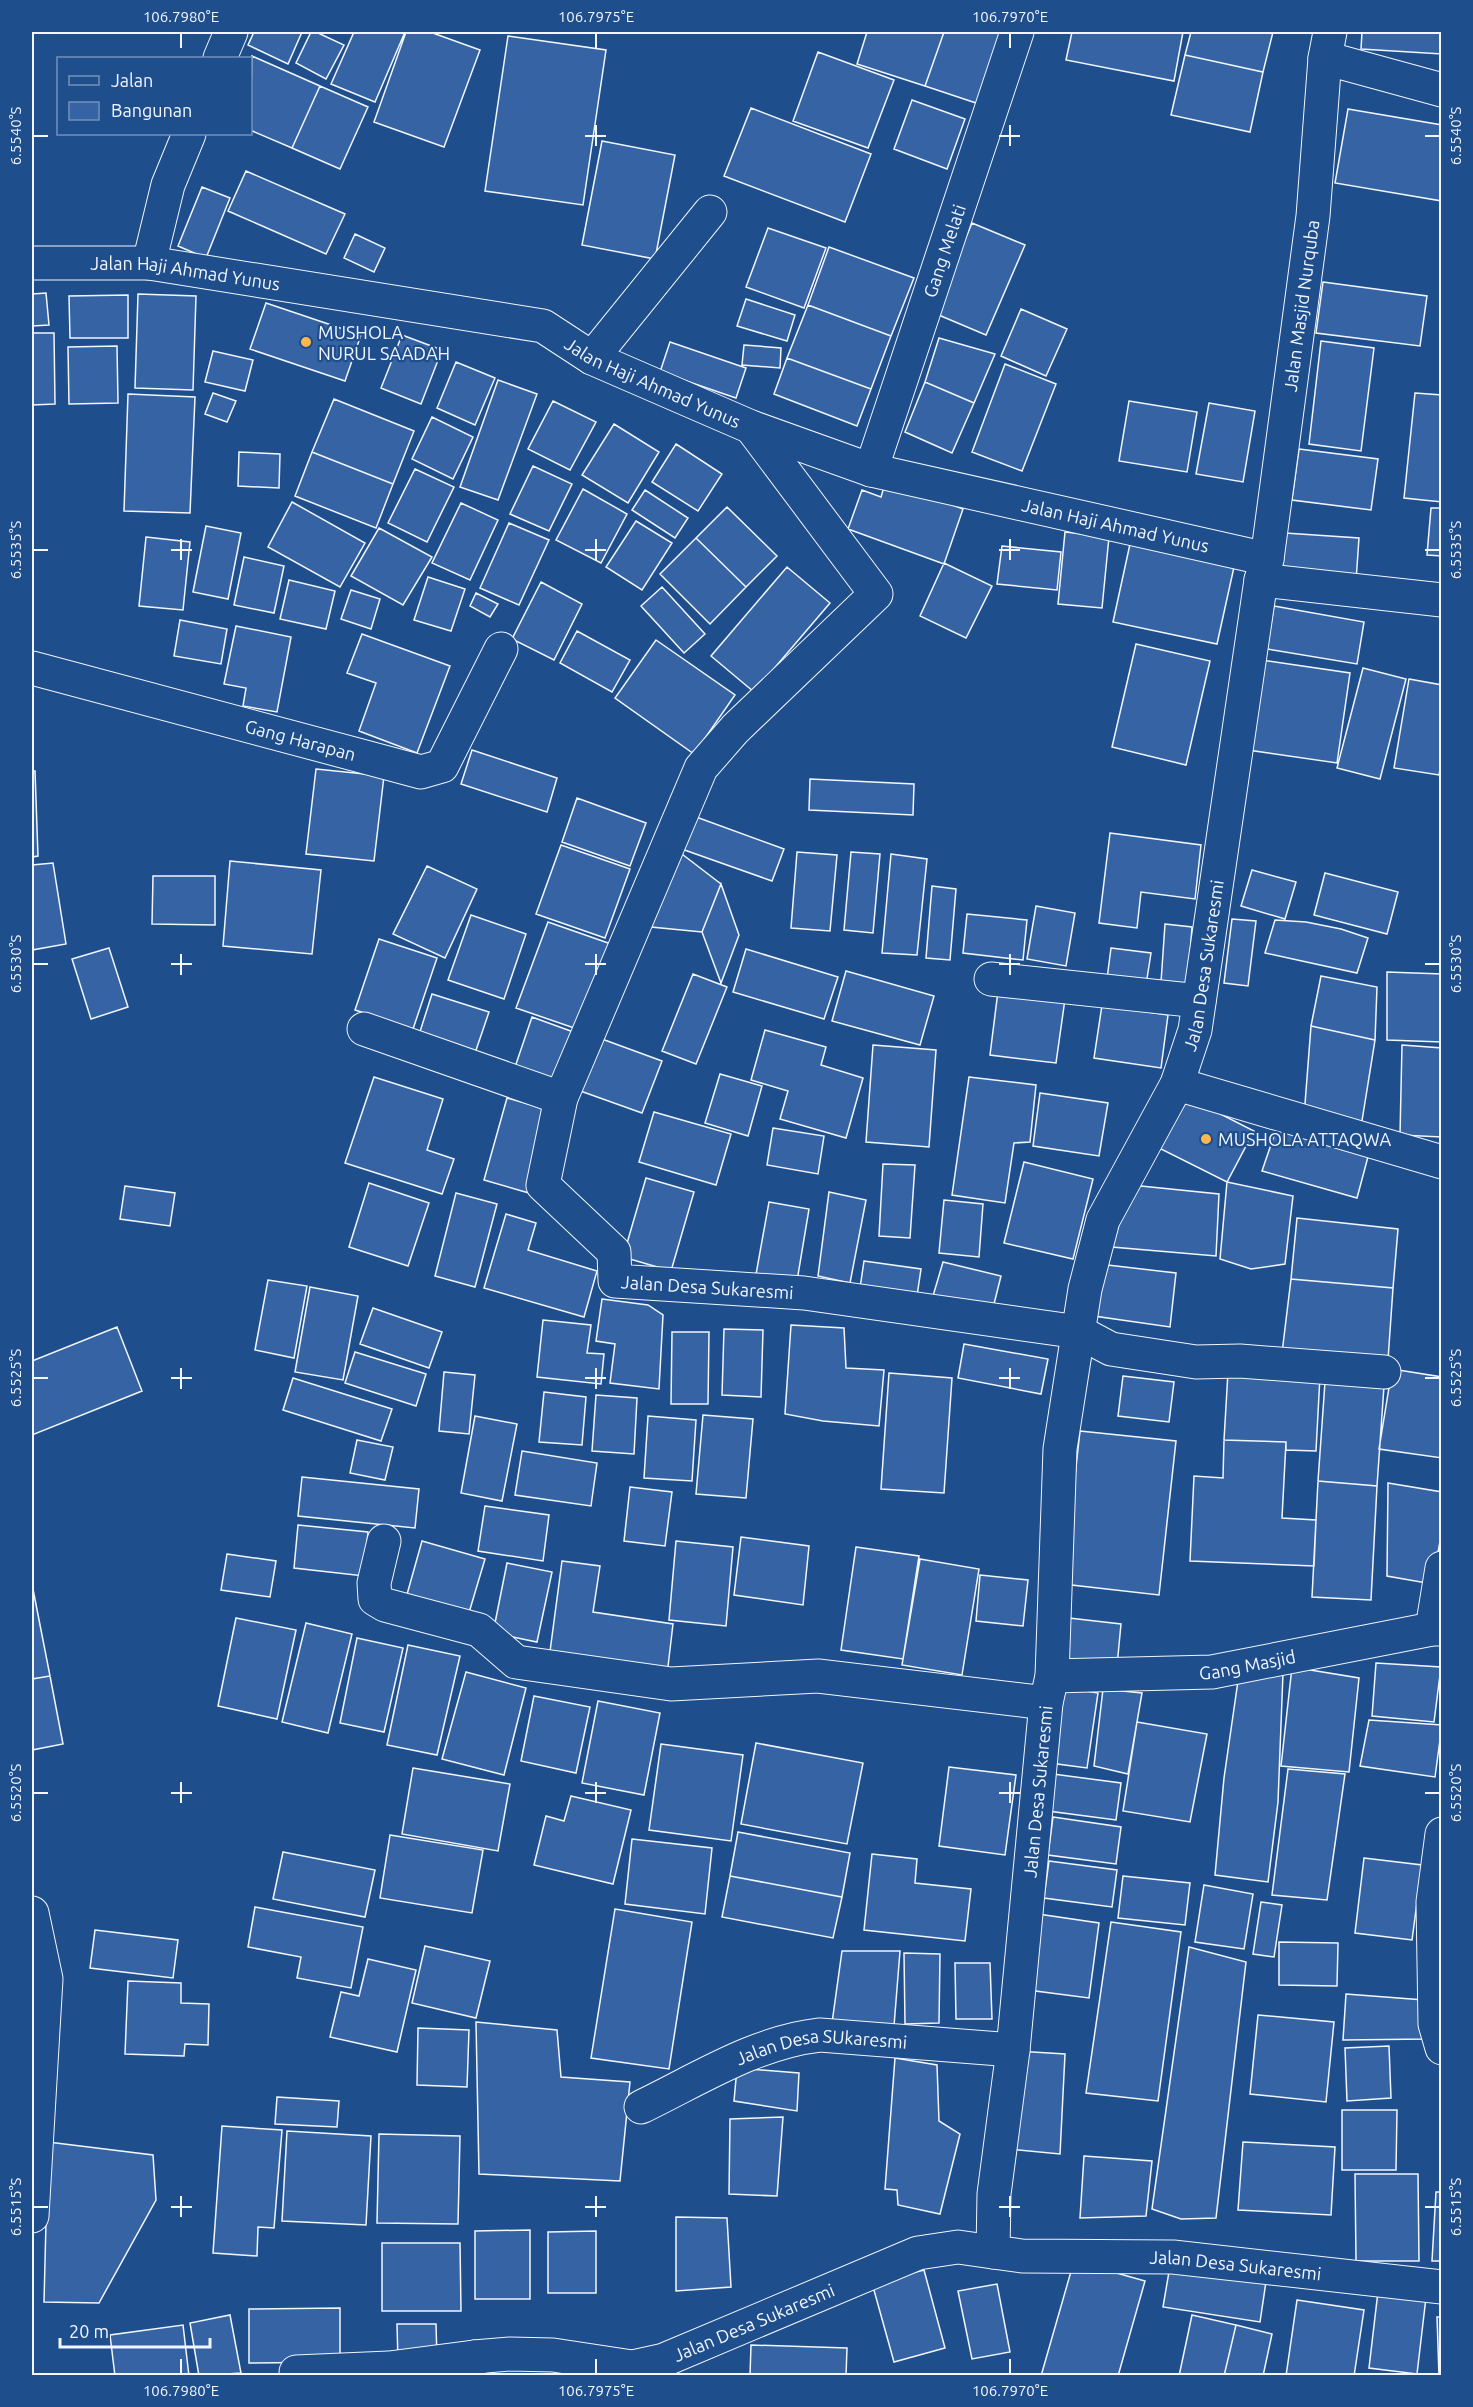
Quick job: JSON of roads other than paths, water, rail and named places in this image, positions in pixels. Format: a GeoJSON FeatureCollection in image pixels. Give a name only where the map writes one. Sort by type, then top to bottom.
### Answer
{"type":"FeatureCollection","features":[{"type":"Feature","properties":{"kind":"street"},"geometry":{"type":"LineString","coordinates":[[220,57],[231,32]]}},
{"type":"Feature","properties":{"kind":"street","name":"Gang Melati"},"geometry":{"type":"LineString","coordinates":[[871,470],[1017,32]]}},
{"type":"Feature","properties":{"kind":"street"},"geometry":{"type":"LineString","coordinates":[[1327,45],[1442,90]]}},
{"type":"Feature","properties":{"kind":"street","name":"Jalan Masjid Nurquba"},"geometry":{"type":"LineString","coordinates":[[1264,569],[1313,216],[1327,45]]}},
{"type":"Feature","properties":{"kind":"street"},"geometry":{"type":"LineString","coordinates":[[149,263],[168,185],[189,135]]}},
{"type":"Feature","properties":{"kind":"street"},"geometry":{"type":"LineString","coordinates":[[592,358],[710,212]]}},
{"type":"Feature","properties":{"kind":"street","name":"Jalan Haji Ahmad Yunus"},"geometry":{"type":"LineString","coordinates":[[32,260],[149,263],[543,326],[592,358],[751,427],[871,470],[1264,569],[1442,600]]}},
{"type":"Feature","properties":{"kind":"street","name":"Jalan Desa Sukaresmi"},"geometry":{"type":"LineString","coordinates":[[751,427],[876,594],[735,729],[701,768],[561,1098],[543,1185],[614,1252],[615,1281],[804,1293],[1079,1332]]}},
{"type":"Feature","properties":{"kind":"street","name":"Jalan Desa Sukaresmi"},"geometry":{"type":"LineString","coordinates":[[993,2252],[994,2194],[1013,2050],[1049,1689],[1060,1449],[1085,1289],[1103,1220],[1177,1084],[1195,1030],[1264,569]]}},
{"type":"Feature","properties":{"kind":"street","name":"Gang Harapan"},"geometry":{"type":"LineString","coordinates":[[32,668],[421,772],[442,766],[501,649]]}},
{"type":"Feature","properties":{"kind":"street"},"geometry":{"type":"LineString","coordinates":[[991,979],[1199,1001]]}},
{"type":"Feature","properties":{"kind":"street"},"geometry":{"type":"LineString","coordinates":[[364,1029],[561,1098]]}},
{"type":"Feature","properties":{"kind":"street"},"geometry":{"type":"LineString","coordinates":[[1177,1084],[1442,1162]]}},
{"type":"Feature","properties":{"kind":"street"},"geometry":{"type":"LineString","coordinates":[[1079,1332],[1111,1348],[1196,1362],[1240,1361],[1384,1372]]}},
{"type":"Feature","properties":{"kind":"street","name":"Gang Masjid"},"geometry":{"type":"LineString","coordinates":[[384,1541],[374,1583],[375,1599],[385,1605],[479,1630],[516,1662],[671,1684],[818,1676],[1049,1689],[1212,1672],[1437,1629]]}},
{"type":"Feature","properties":{"kind":"street"},"geometry":{"type":"LineString","coordinates":[[1437,1629],[1442,1568]]}},
{"type":"Feature","properties":{"kind":"street"},"geometry":{"type":"LineString","coordinates":[[1442,1834],[1433,1902],[1435,2024],[1442,2048]]}},
{"type":"Feature","properties":{"kind":"street"},"geometry":{"type":"LineString","coordinates":[[32,1913],[45,1979],[32,2216]]}},
{"type":"Feature","properties":{"kind":"street","name":"Jalan Desa SUkaresmi"},"geometry":{"type":"LineString","coordinates":[[641,2107],[766,2046],[798,2038],[820,2035],[1013,2050]]}},
{"type":"Feature","properties":{"kind":"street","name":"Jalan Desa Sukaresmi"},"geometry":{"type":"LineString","coordinates":[[296,2372],[471,2366],[510,2354],[552,2355],[632,2367],[664,2360],[918,2253],[958,2247],[1022,2256],[1173,2257],[1442,2287]]}},
{"type":"Feature","properties":{"kind":"place","name":"MUSHOLA NURUL SAADAH"},"geometry":{"type":"Point","coordinates":[306,342]}},
{"type":"Feature","properties":{"kind":"place","name":"MUSHOLA ATTAQWA"},"geometry":{"type":"Point","coordinates":[1206,1139]}}]}
